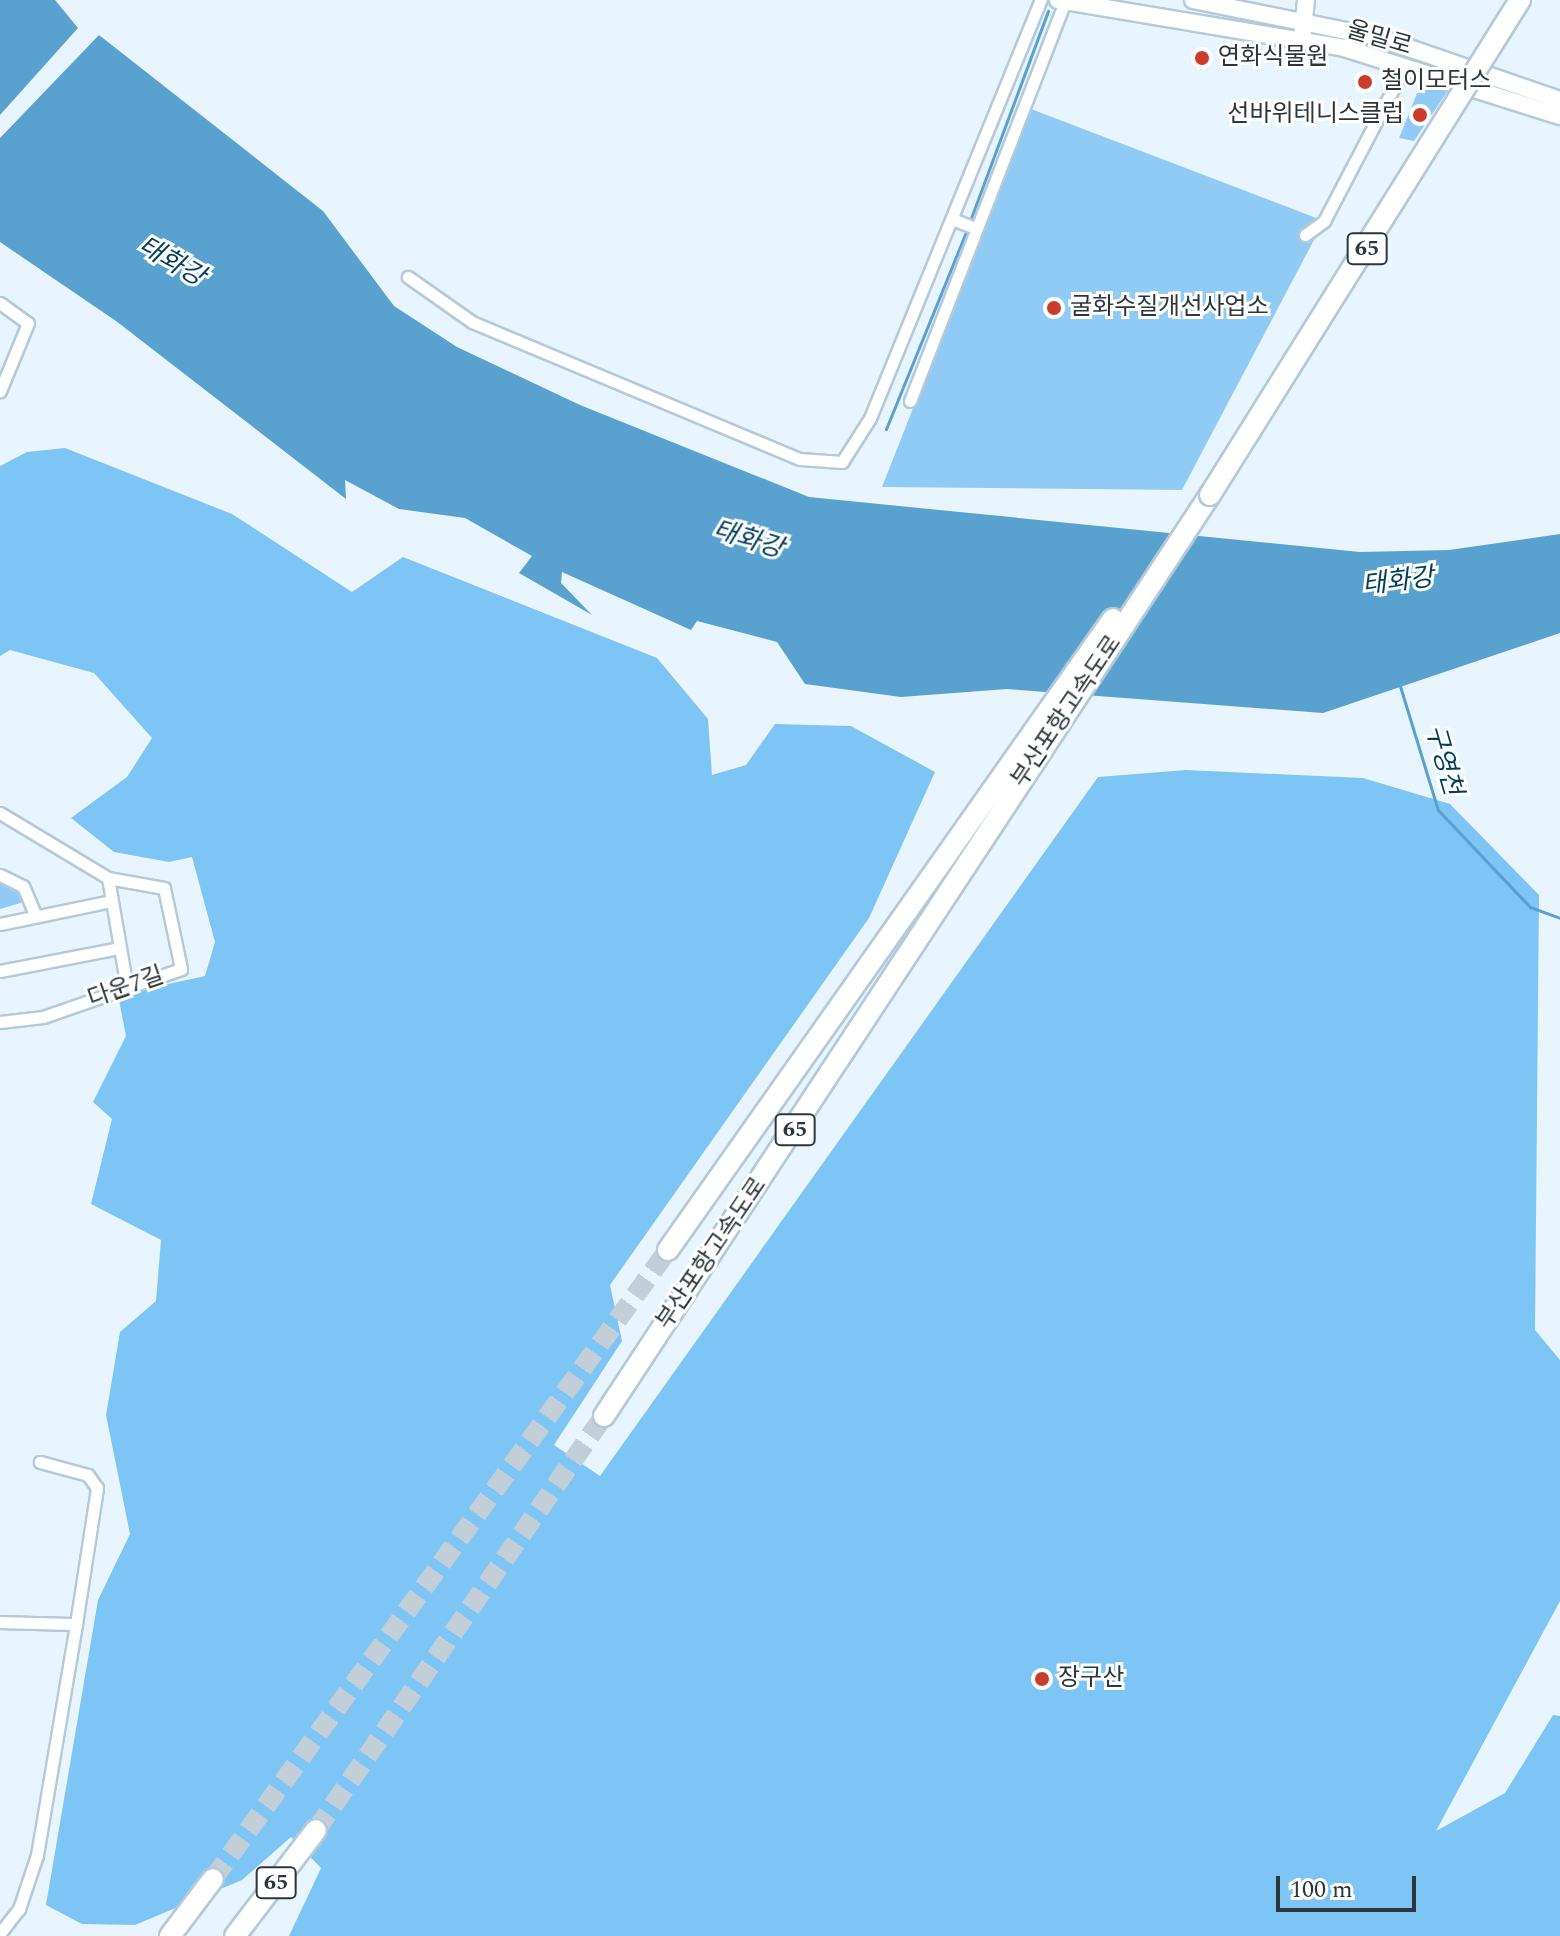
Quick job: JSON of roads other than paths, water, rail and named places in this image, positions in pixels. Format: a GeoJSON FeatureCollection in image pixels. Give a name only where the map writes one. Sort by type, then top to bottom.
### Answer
{"type":"FeatureCollection","features":[{"type":"Feature","properties":{"kind":"highway","name":"부산포항고속도로"},"geometry":{"type":"LineString","coordinates":[[604,1416],[972,838],[1194,499],[1508,0]]}},
{"type":"Feature","properties":{"kind":"highway","name":"부산포항고속도로"},"geometry":{"type":"LineString","coordinates":[[668,1250],[972,838],[1269,405],[1520,0]]}},
{"type":"Feature","properties":{"kind":"highway","name":"65"},"geometry":{"type":"LineString","coordinates":[[235,1936],[316,1830]]}},
{"type":"Feature","properties":{"kind":"highway"},"geometry":{"type":"LineString","coordinates":[[170,1936],[213,1879]]}},
{"type":"Feature","properties":{"kind":"main road","name":"울밀로"},"geometry":{"type":"LineString","coordinates":[[1193,0],[1305,20],[1560,100]]}},
{"type":"Feature","properties":{"kind":"main road"},"geometry":{"type":"LineString","coordinates":[[1302,40],[1306,0]]}},
{"type":"Feature","properties":{"kind":"main road","name":"울밀로"},"geometry":{"type":"LineString","coordinates":[[1062,1],[1302,40],[1405,66],[1560,116]]}},
{"type":"Feature","properties":{"kind":"street"},"geometry":{"type":"LineString","coordinates":[[408,277],[472,322],[829,466],[842,462],[870,418],[1041,0]]}},
{"type":"Feature","properties":{"kind":"street"},"geometry":{"type":"LineString","coordinates":[[910,401],[1062,1]]}},
{"type":"Feature","properties":{"kind":"street"},"geometry":{"type":"LineString","coordinates":[[1305,235],[1324,221],[1405,66]]}},
{"type":"Feature","properties":{"kind":"street"},"geometry":{"type":"LineString","coordinates":[[952,219],[975,228]]}},
{"type":"Feature","properties":{"kind":"street"},"geometry":{"type":"LineString","coordinates":[[0,303],[28,323],[0,391]]}},
{"type":"Feature","properties":{"kind":"street","name":"다운7길"},"geometry":{"type":"LineString","coordinates":[[0,1022],[43,1017],[181,969],[164,888],[108,878],[1,814]]}},
{"type":"Feature","properties":{"kind":"street"},"geometry":{"type":"LineString","coordinates":[[0,875],[23,886],[36,916]]}},
{"type":"Feature","properties":{"kind":"street"},"geometry":{"type":"LineString","coordinates":[[108,878],[127,988]]}},
{"type":"Feature","properties":{"kind":"street"},"geometry":{"type":"LineString","coordinates":[[0,924],[111,901]]}},
{"type":"Feature","properties":{"kind":"street"},"geometry":{"type":"LineString","coordinates":[[0,971],[120,948]]}},
{"type":"Feature","properties":{"kind":"street"},"geometry":{"type":"LineString","coordinates":[[0,1933],[19,1909],[37,1855],[97,1488],[88,1475],[40,1462]]}},
{"type":"Feature","properties":{"kind":"street"},"geometry":{"type":"LineString","coordinates":[[0,1622],[76,1624]]}},
{"type":"Feature","properties":{"kind":"water"},"geometry":{"type":"Polygon","coordinates":[[[0,0],[55,0],[78,28],[0,115],[0,0]]]}},
{"type":"Feature","properties":{"kind":"water","name":"태화강"},"geometry":{"type":"Polygon","coordinates":[[[99,35],[323,211],[394,306],[457,347],[580,405],[809,497],[1360,552],[1449,550],[1560,534],[1560,633],[1323,713],[1007,689],[901,697],[805,684],[777,642],[697,621],[691,630],[562,572],[561,583],[592,615],[519,573],[532,556],[465,518],[399,509],[345,480],[346,499],[116,321],[0,242],[0,138],[99,35]]]}},
{"type":"Feature","properties":{"kind":"waterway"},"geometry":{"type":"LineString","coordinates":[[971,218],[1048,11]]}},
{"type":"Feature","properties":{"kind":"waterway"},"geometry":{"type":"LineString","coordinates":[[886,429],[966,232]]}},
{"type":"Feature","properties":{"kind":"waterway","name":"구영천"},"geometry":{"type":"LineString","coordinates":[[1400,686],[1438,810],[1530,907],[1560,918]]}},
{"type":"Feature","properties":{"kind":"tunnel"},"geometry":{"type":"LineString","coordinates":[[213,1879],[668,1250]]}},
{"type":"Feature","properties":{"kind":"tunnel"},"geometry":{"type":"LineString","coordinates":[[316,1830],[604,1416]]}},
{"type":"Feature","properties":{"kind":"place","name":"연화식물원"},"geometry":{"type":"Point","coordinates":[1202,58]}},
{"type":"Feature","properties":{"kind":"place","name":"철이모터스"},"geometry":{"type":"Point","coordinates":[1365,82]}},
{"type":"Feature","properties":{"kind":"place","name":"선바위테니스클럽"},"geometry":{"type":"Point","coordinates":[1420,115]}},
{"type":"Feature","properties":{"kind":"place","name":"굴화수질개선사업소"},"geometry":{"type":"Point","coordinates":[1054,308]}},
{"type":"Feature","properties":{"kind":"place","name":"장구산"},"geometry":{"type":"Point","coordinates":[1042,1679]}}]}
